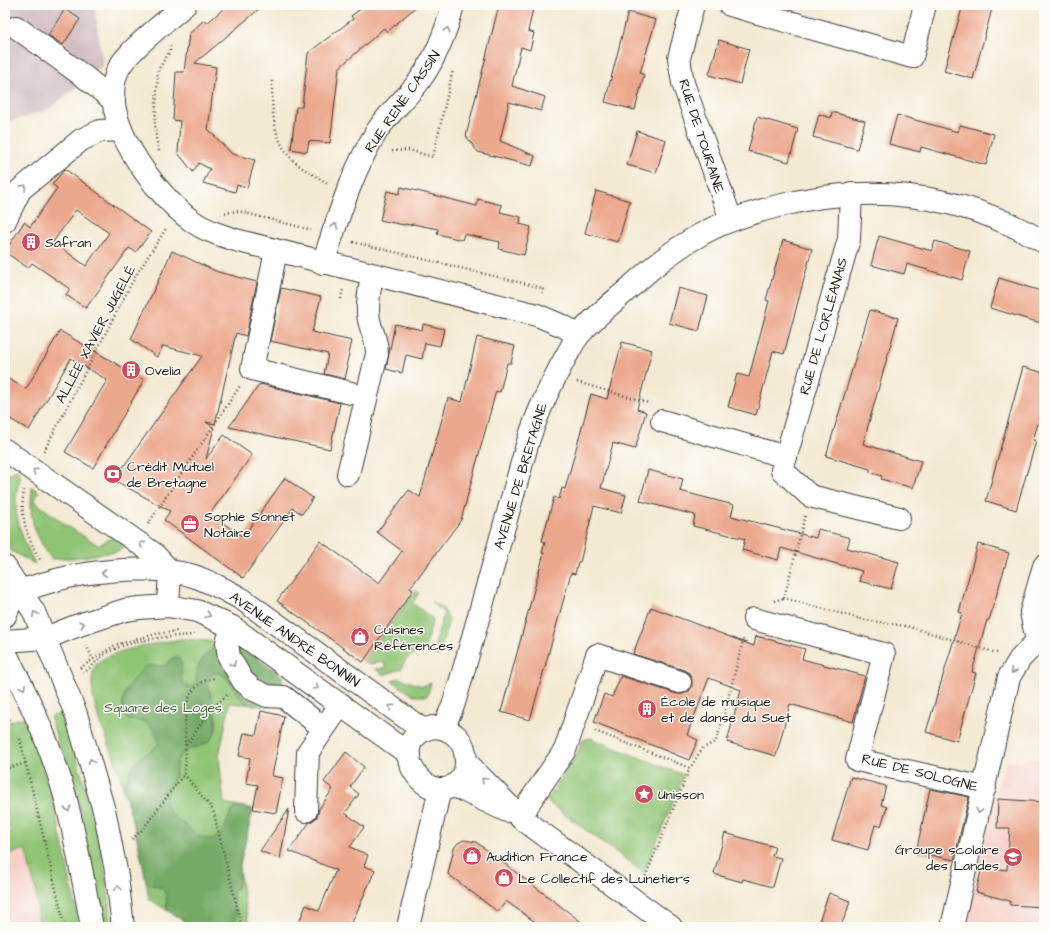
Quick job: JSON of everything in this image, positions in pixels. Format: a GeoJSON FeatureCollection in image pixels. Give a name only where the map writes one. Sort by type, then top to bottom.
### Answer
{"type":"FeatureCollection","features":[{"type":"Feature","properties":{"kind":"street"},"geometry":{"type":"LineString","coordinates":[[185,5],[124,60],[115,79],[114,101],[121,130],[136,161],[179,210],[192,221],[214,232],[276,251],[537,315],[565,327],[578,336]]}},
{"type":"Feature","properties":{"kind":"street","name":"RUE RENÉ CASSIN"},"geometry":{"type":"LineString","coordinates":[[323,263],[346,195],[365,152],[378,130],[420,80],[438,52],[445,35],[453,5]]}},
{"type":"Feature","properties":{"kind":"street","name":"RUE DE TOURAINE"},"geometry":{"type":"LineString","coordinates":[[692,5],[679,58],[684,84],[731,220]]}},
{"type":"Feature","properties":{"kind":"street"},"geometry":{"type":"LineString","coordinates":[[730,5],[912,56],[925,5]]}},
{"type":"Feature","properties":{"kind":"street"},"geometry":{"type":"LineString","coordinates":[[16,27],[86,78],[114,101]]}},
{"type":"Feature","properties":{"kind":"street"},"geometry":{"type":"LineString","coordinates":[[5,221],[20,190],[81,140],[100,131],[121,130]]}},
{"type":"Feature","properties":{"kind":"street","name":"AVENUE DE BRETAGNE"},"geometry":{"type":"LineString","coordinates":[[433,729],[453,706],[536,415],[578,336],[662,259],[700,235],[731,220],[810,197],[852,193],[898,193],[955,204],[999,220],[1044,242]]}},
{"type":"Feature","properties":{"kind":"street","name":"RUE DE L'ORLÉANAIS"},"geometry":{"type":"LineString","coordinates":[[852,193],[848,239],[782,470],[810,496],[899,518]]}},
{"type":"Feature","properties":{"kind":"street"},"geometry":{"type":"LineString","coordinates":[[276,251],[252,369],[351,393]]}},
{"type":"Feature","properties":{"kind":"street"},"geometry":{"type":"LineString","coordinates":[[348,474],[377,354],[377,342],[369,320],[372,275]]}},
{"type":"Feature","properties":{"kind":"street"},"geometry":{"type":"LineString","coordinates":[[662,420],[786,457]]}},
{"type":"Feature","properties":{"kind":"street"},"geometry":{"type":"LineString","coordinates":[[5,450],[153,552],[170,571],[168,606]]}},
{"type":"Feature","properties":{"kind":"street","name":"RUE DE SOLOGNE"},"geometry":{"type":"LineString","coordinates":[[952,927],[985,788],[1009,677],[1020,660],[1041,644],[1031,612],[1044,566]]}},
{"type":"Feature","properties":{"kind":"street"},"geometry":{"type":"LineString","coordinates":[[5,567],[34,612],[46,638],[89,754],[105,814],[113,853],[123,927]]}},
{"type":"Feature","properties":{"kind":"street","name":"AVENUE ANDRÉ BONNIN"},"geometry":{"type":"LineString","coordinates":[[21,591],[52,581],[104,572],[151,569],[170,571],[203,579],[242,599],[433,729]]}},
{"type":"Feature","properties":{"kind":"street"},"geometry":{"type":"LineString","coordinates":[[5,616],[11,603],[21,591]]}},
{"type":"Feature","properties":{"kind":"street","name":"AVENUE ANDRÉ BONNIN"},"geometry":{"type":"LineString","coordinates":[[5,641],[46,638],[62,631],[125,610],[168,606],[204,614],[341,704],[410,755]]}},
{"type":"Feature","properties":{"kind":"street","name":"RUE DE SOLOGNE"},"geometry":{"type":"LineString","coordinates":[[754,619],[884,654],[857,760],[985,788]]}},
{"type":"Feature","properties":{"kind":"street"},"geometry":{"type":"LineString","coordinates":[[231,632],[227,642],[229,657],[243,680],[252,689],[267,696],[284,697],[322,728]]}},
{"type":"Feature","properties":{"kind":"street"},"geometry":{"type":"LineString","coordinates":[[5,652],[28,696],[57,772],[75,836],[92,927]]}},
{"type":"Feature","properties":{"kind":"street"},"geometry":{"type":"LineString","coordinates":[[521,818],[530,801],[565,750],[598,655],[680,682]]}},
{"type":"Feature","properties":{"kind":"street"},"geometry":{"type":"LineString","coordinates":[[306,811],[308,752],[322,728],[341,704]]}},
{"type":"Feature","properties":{"kind":"street"},"geometry":{"type":"LineString","coordinates":[[408,927],[447,787],[463,776],[466,762],[463,744],[458,736],[433,729],[413,740],[410,765],[416,777],[426,785],[447,787],[521,818]]}},
{"type":"Feature","properties":{"kind":"street"},"geometry":{"type":"LineString","coordinates":[[466,762],[521,818],[671,927]]}},
{"type":"Feature","properties":{"kind":"path"},"geometry":{"type":"LineString","coordinates":[[160,28],[169,37],[171,44],[170,51],[158,70],[156,138],[162,157]]}},
{"type":"Feature","properties":{"kind":"path"},"geometry":{"type":"LineString","coordinates":[[389,152],[397,150],[410,150],[433,157],[454,65]]}},
{"type":"Feature","properties":{"kind":"path"},"geometry":{"type":"LineString","coordinates":[[272,81],[273,120],[280,143],[286,154],[297,164],[346,195]]}},
{"type":"Feature","properties":{"kind":"path","name":"ALLÉE XAVIER JUGELÉ"},"geometry":{"type":"LineString","coordinates":[[45,567],[30,542],[23,522],[26,481],[34,470],[134,277],[179,210]]}},
{"type":"Feature","properties":{"kind":"path"},"geometry":{"type":"LineString","coordinates":[[222,215],[229,211],[238,211],[332,235],[353,242],[543,288],[537,315]]}},
{"type":"Feature","properties":{"kind":"path"},"geometry":{"type":"LineString","coordinates":[[341,299],[355,235]]}},
{"type":"Feature","properties":{"kind":"path"},"geometry":{"type":"LineString","coordinates":[[137,541],[252,369]]}},
{"type":"Feature","properties":{"kind":"path"},"geometry":{"type":"LineString","coordinates":[[574,381],[653,404],[662,420]]}},
{"type":"Feature","properties":{"kind":"path"},"geometry":{"type":"LineString","coordinates":[[784,598],[810,496]]}},
{"type":"Feature","properties":{"kind":"path"},"geometry":{"type":"LineString","coordinates":[[635,901],[690,768],[702,749],[716,741],[723,719],[741,642],[754,619],[765,605],[784,598],[865,620],[906,626],[1020,660]]}},
{"type":"Feature","properties":{"kind":"path"},"geometry":{"type":"LineString","coordinates":[[62,679],[83,667],[115,645],[192,628],[204,614]]}},
{"type":"Feature","properties":{"kind":"path"},"geometry":{"type":"LineString","coordinates":[[62,679],[86,671],[100,657],[114,649],[157,638],[231,632]]}},
{"type":"Feature","properties":{"kind":"path"},"geometry":{"type":"LineString","coordinates":[[113,853],[142,830],[184,774],[186,765],[185,718],[188,699],[193,690],[200,683],[211,679],[243,680]]}},
{"type":"Feature","properties":{"kind":"path"},"geometry":{"type":"LineString","coordinates":[[186,746],[215,705],[243,680]]}},
{"type":"Feature","properties":{"kind":"path"},"geometry":{"type":"LineString","coordinates":[[5,720],[14,717],[16,725]]}},
{"type":"Feature","properties":{"kind":"path"},"geometry":{"type":"LineString","coordinates":[[574,723],[690,768]]}},
{"type":"Feature","properties":{"kind":"path"},"geometry":{"type":"LineString","coordinates":[[18,732],[65,927]]}},
{"type":"Feature","properties":{"kind":"path"},"geometry":{"type":"LineString","coordinates":[[5,769],[26,764]]}},
{"type":"Feature","properties":{"kind":"path"},"geometry":{"type":"LineString","coordinates":[[184,774],[213,810],[242,927]]}},
{"type":"Feature","properties":{"kind":"shaded area"},"geometry":{"type":"Polygon","coordinates":[[[5,5],[94,5],[103,65],[49,109],[21,119],[9,121],[5,121],[5,5]]]}},
{"type":"Feature","properties":{"kind":"shaded area"},"geometry":{"type":"Polygon","coordinates":[[[5,721],[20,757],[54,927],[5,927],[5,721]]]}},
{"type":"Feature","properties":{"kind":"shaded area","name":"Groupe scolaire des Landes"},"geometry":{"type":"Polygon","coordinates":[[[1032,759],[1044,760],[1044,927],[965,927],[997,787],[1006,763],[1032,759]]]}},
{"type":"Feature","properties":{"kind":"green space"},"geometry":{"type":"Polygon","coordinates":[[[17,470],[21,476],[16,499],[18,521],[25,542],[35,564],[11,551],[5,543],[5,475],[17,470]]]}},
{"type":"Feature","properties":{"kind":"green space"},"geometry":{"type":"Polygon","coordinates":[[[32,487],[39,492],[34,501],[67,526],[98,545],[114,537],[124,545],[120,551],[73,558],[51,559],[36,533],[32,518],[32,487]]]}},
{"type":"Feature","properties":{"kind":"green space"},"geometry":{"type":"Polygon","coordinates":[[[416,590],[419,593],[412,603],[433,619],[425,648],[406,659],[401,669],[384,675],[375,669],[385,668],[385,663],[377,662],[369,665],[363,661],[416,590]]]}},
{"type":"Feature","properties":{"kind":"green space"},"geometry":{"type":"Polygon","coordinates":[[[431,601],[443,609],[449,619],[439,656],[432,654],[444,613],[431,601]]]}},
{"type":"Feature","properties":{"kind":"green space","name":"Square des Loges"},"geometry":{"type":"Polygon","coordinates":[[[182,639],[221,642],[283,682],[271,706],[230,703],[219,756],[224,803],[253,809],[239,869],[249,927],[193,927],[149,899],[139,849],[126,799],[117,767],[94,701],[92,678],[96,665],[102,660],[123,651],[182,639]]]}},
{"type":"Feature","properties":{"kind":"green space","name":"Square des Loges"},"geometry":{"type":"Polygon","coordinates":[[[221,642],[246,652],[267,665],[282,676],[282,684],[278,695],[271,706],[255,706],[246,703],[224,676],[218,673],[213,674],[207,679],[215,712],[215,732],[208,742],[182,754],[177,761],[175,776],[167,793],[165,804],[173,816],[194,833],[203,838],[211,839],[217,837],[222,832],[234,810],[238,807],[253,809],[239,868],[239,884],[233,893],[237,927],[194,927],[167,910],[166,894],[162,888],[151,885],[146,881],[136,831],[123,789],[134,765],[159,742],[154,731],[144,721],[128,720],[124,711],[123,702],[126,690],[146,666],[165,666],[172,658],[178,657],[182,664],[181,678],[184,684],[189,687],[196,683],[197,669],[205,655],[221,642]]]}},
{"type":"Feature","properties":{"kind":"green space"},"geometry":{"type":"Polygon","coordinates":[[[398,678],[423,686],[431,683],[427,696],[414,696],[392,681],[398,678]]]}},
{"type":"Feature","properties":{"kind":"green space"},"geometry":{"type":"Polygon","coordinates":[[[62,713],[79,766],[100,845],[112,927],[104,927],[80,808],[50,717],[62,713]]]}},
{"type":"Feature","properties":{"kind":"green space"},"geometry":{"type":"Polygon","coordinates":[[[24,717],[52,794],[80,927],[39,927],[36,891],[25,849],[5,856],[5,834],[11,832],[5,815],[5,723],[24,717]]]}},
{"type":"Feature","properties":{"kind":"green space"},"geometry":{"type":"Polygon","coordinates":[[[590,738],[684,775],[644,873],[547,801],[578,752],[583,740],[590,738]]]}},
{"type":"Feature","properties":{"kind":"building"},"geometry":{"type":"Polygon","coordinates":[[[228,5],[264,5],[195,63],[216,67],[208,129],[232,154],[255,160],[247,188],[237,185],[235,192],[203,183],[210,169],[199,163],[193,172],[178,153],[180,121],[173,120],[176,72],[184,72],[189,34],[204,20],[207,23],[228,5]]]}},
{"type":"Feature","properties":{"kind":"building"},"geometry":{"type":"Polygon","coordinates":[[[366,5],[418,5],[387,32],[384,28],[339,68],[330,143],[309,141],[307,152],[291,149],[296,107],[302,107],[308,53],[353,19],[351,16],[366,5]]]}},
{"type":"Feature","properties":{"kind":"building"},"geometry":{"type":"Polygon","coordinates":[[[499,5],[534,5],[528,31],[534,33],[530,50],[521,47],[512,86],[545,97],[541,111],[509,102],[500,141],[535,156],[532,166],[478,152],[466,136],[499,5]]]}},
{"type":"Feature","properties":{"kind":"building"},"geometry":{"type":"Polygon","coordinates":[[[963,5],[993,5],[973,79],[944,71],[963,5]]]}},
{"type":"Feature","properties":{"kind":"building"},"geometry":{"type":"Polygon","coordinates":[[[65,9],[80,19],[63,45],[48,35],[65,9]]]}},
{"type":"Feature","properties":{"kind":"building"},"geometry":{"type":"Polygon","coordinates":[[[628,12],[656,20],[640,73],[644,75],[635,110],[605,102],[628,12]]]}},
{"type":"Feature","properties":{"kind":"building"},"geometry":{"type":"Polygon","coordinates":[[[719,40],[749,49],[740,84],[709,75],[719,40]]]}},
{"type":"Feature","properties":{"kind":"building"},"geometry":{"type":"Polygon","coordinates":[[[832,112],[865,121],[857,149],[813,137],[819,114],[831,118],[832,112]]]}},
{"type":"Feature","properties":{"kind":"building"},"geometry":{"type":"Polygon","coordinates":[[[897,115],[958,132],[960,125],[994,134],[986,165],[921,147],[920,152],[889,144],[897,115]]]}},
{"type":"Feature","properties":{"kind":"building"},"geometry":{"type":"Polygon","coordinates":[[[757,117],[798,129],[789,162],[748,151],[757,117]]]}},
{"type":"Feature","properties":{"kind":"building"},"geometry":{"type":"Polygon","coordinates":[[[637,131],[666,140],[656,173],[627,165],[637,131]]]}},
{"type":"Feature","properties":{"kind":"building","name":"Safran"},"geometry":{"type":"Polygon","coordinates":[[[65,169],[151,232],[136,252],[129,248],[86,308],[66,295],[70,289],[32,263],[28,268],[5,252],[24,222],[30,227],[57,188],[52,184],[65,169]],[[76,210],[53,242],[86,266],[109,233],[76,210]]]}},
{"type":"Feature","properties":{"kind":"building"},"geometry":{"type":"Polygon","coordinates":[[[401,187],[477,206],[478,199],[502,205],[500,212],[521,217],[520,224],[531,227],[524,255],[499,249],[500,242],[464,234],[462,240],[437,234],[438,229],[413,224],[404,225],[380,220],[387,191],[399,194],[401,187]]]}},
{"type":"Feature","properties":{"kind":"building"},"geometry":{"type":"Polygon","coordinates":[[[596,191],[630,201],[618,242],[585,233],[596,191]]]}},
{"type":"Feature","properties":{"kind":"building"},"geometry":{"type":"Polygon","coordinates":[[[879,236],[932,251],[935,241],[970,251],[962,280],[907,264],[904,274],[871,265],[879,236]]]}},
{"type":"Feature","properties":{"kind":"building"},"geometry":{"type":"Polygon","coordinates":[[[783,240],[812,249],[784,354],[773,351],[756,415],[728,407],[737,374],[749,377],[769,301],[766,300],[783,240]]]}},
{"type":"Feature","properties":{"kind":"building"},"geometry":{"type":"Polygon","coordinates":[[[172,251],[218,272],[257,282],[246,336],[236,333],[215,424],[206,422],[214,428],[206,459],[224,435],[252,455],[210,514],[243,537],[285,478],[313,498],[302,514],[293,508],[243,578],[164,520],[170,511],[114,480],[202,356],[163,346],[157,357],[131,339],[172,251]]]}},
{"type":"Feature","properties":{"kind":"building"},"geometry":{"type":"Polygon","coordinates":[[[999,278],[1044,292],[1044,324],[990,308],[999,278]]]}},
{"type":"Feature","properties":{"kind":"building"},"geometry":{"type":"Polygon","coordinates":[[[281,288],[321,297],[312,332],[352,341],[346,366],[348,366],[345,379],[324,374],[328,354],[270,341],[281,288]]]}},
{"type":"Feature","properties":{"kind":"building"},"geometry":{"type":"Polygon","coordinates":[[[678,288],[708,296],[699,331],[669,323],[678,288]]]}},
{"type":"Feature","properties":{"kind":"building"},"geometry":{"type":"Polygon","coordinates":[[[870,310],[898,318],[863,444],[921,461],[913,488],[881,479],[882,476],[870,472],[870,469],[826,456],[870,310]]]}},
{"type":"Feature","properties":{"kind":"building"},"geometry":{"type":"Polygon","coordinates":[[[395,324],[422,330],[423,324],[444,329],[440,346],[425,343],[422,359],[406,355],[402,373],[386,369],[395,324]]]}},
{"type":"Feature","properties":{"kind":"building"},"geometry":{"type":"Polygon","coordinates":[[[60,331],[144,380],[93,468],[65,452],[107,380],[71,358],[29,430],[5,416],[5,377],[26,389],[60,331]]]}},
{"type":"Feature","properties":{"kind":"building"},"geometry":{"type":"Polygon","coordinates":[[[477,337],[515,346],[511,363],[507,363],[500,392],[496,391],[461,520],[410,588],[413,590],[363,662],[277,601],[320,541],[379,583],[402,551],[377,532],[409,490],[420,497],[448,398],[462,402],[477,337]]]}},
{"type":"Feature","properties":{"kind":"building"},"geometry":{"type":"Polygon","coordinates":[[[622,342],[652,350],[637,409],[646,412],[635,449],[613,443],[601,488],[626,495],[621,513],[594,506],[580,562],[578,562],[575,574],[571,573],[530,720],[501,712],[544,553],[542,553],[545,542],[542,541],[554,497],[559,499],[562,488],[565,489],[591,394],[607,399],[622,342]]]}},
{"type":"Feature","properties":{"kind":"building"},"geometry":{"type":"Polygon","coordinates":[[[1023,367],[1044,373],[1044,404],[1033,440],[1036,441],[1016,510],[986,501],[1023,367]]]}},
{"type":"Feature","properties":{"kind":"building"},"geometry":{"type":"Polygon","coordinates":[[[260,384],[340,403],[330,449],[229,427],[260,384]]]}},
{"type":"Feature","properties":{"kind":"building"},"geometry":{"type":"Polygon","coordinates":[[[648,470],[683,479],[680,491],[734,505],[731,516],[816,538],[818,529],[850,538],[847,548],[899,562],[891,589],[859,581],[862,571],[781,548],[778,560],[742,550],[745,539],[693,526],[695,515],[640,501],[648,470]]]}},
{"type":"Feature","properties":{"kind":"building"},"geometry":{"type":"Polygon","coordinates":[[[978,544],[1009,553],[972,672],[976,673],[957,741],[926,732],[962,613],[959,612],[978,544]]]}},
{"type":"Feature","properties":{"kind":"building"},"geometry":{"type":"Polygon","coordinates":[[[651,607],[754,646],[756,636],[805,649],[802,659],[865,676],[853,722],[790,704],[776,756],[727,742],[741,690],[709,678],[687,735],[698,740],[689,760],[594,722],[604,694],[612,697],[621,676],[677,694],[683,694],[689,691],[692,686],[692,679],[689,673],[684,670],[633,654],[651,607]]]}},
{"type":"Feature","properties":{"kind":"building"},"geometry":{"type":"Polygon","coordinates":[[[261,711],[284,716],[272,776],[283,778],[276,813],[253,809],[258,785],[246,783],[250,758],[239,756],[244,733],[256,735],[261,711]]]}},
{"type":"Feature","properties":{"kind":"building"},"geometry":{"type":"Polygon","coordinates":[[[346,752],[364,767],[350,787],[359,794],[345,813],[364,827],[350,847],[368,855],[364,866],[375,870],[351,925],[356,927],[297,927],[306,905],[319,911],[336,870],[289,851],[309,823],[317,817],[319,809],[333,789],[324,782],[346,752]]]}},
{"type":"Feature","properties":{"kind":"building"},"geometry":{"type":"Polygon","coordinates":[[[851,777],[886,786],[881,805],[887,807],[881,826],[875,825],[868,850],[832,840],[851,777]]]}},
{"type":"Feature","properties":{"kind":"building"},"geometry":{"type":"Polygon","coordinates":[[[930,789],[969,797],[954,860],[916,852],[930,789]]]}},
{"type":"Feature","properties":{"kind":"building"},"geometry":{"type":"Polygon","coordinates":[[[998,799],[1044,802],[1044,907],[1010,905],[1010,901],[976,892],[982,867],[1007,870],[1010,828],[997,828],[998,799]]]}},
{"type":"Feature","properties":{"kind":"building"},"geometry":{"type":"Polygon","coordinates":[[[289,809],[280,859],[260,851],[289,809]]]}},
{"type":"Feature","properties":{"kind":"building"},"geometry":{"type":"Polygon","coordinates":[[[725,833],[775,847],[772,856],[781,858],[773,887],[743,879],[742,882],[714,874],[725,833]]]}},
{"type":"Feature","properties":{"kind":"building"},"geometry":{"type":"Polygon","coordinates":[[[464,840],[476,842],[588,927],[542,927],[506,901],[498,912],[448,874],[454,848],[458,843],[464,840]]]}},
{"type":"Feature","properties":{"kind":"building"},"geometry":{"type":"Polygon","coordinates":[[[829,893],[850,901],[846,914],[840,927],[817,927],[829,893]]]}},
{"type":"Feature","properties":{"kind":"place","name":"Safran"},"geometry":{"type":"Point","coordinates":[31,242]}},
{"type":"Feature","properties":{"kind":"place","name":"Ovelia"},"geometry":{"type":"Point","coordinates":[131,370]}},
{"type":"Feature","properties":{"kind":"place","name":"Crédit Mutuel de Bretagne"},"geometry":{"type":"Point","coordinates":[113,474]}},
{"type":"Feature","properties":{"kind":"place","name":"Sophie Sonnet Notaire"},"geometry":{"type":"Point","coordinates":[190,524]}},
{"type":"Feature","properties":{"kind":"place","name":"Cuisines Références"},"geometry":{"type":"Point","coordinates":[360,637]}},
{"type":"Feature","properties":{"kind":"place","name":"École de musique et de danse du Suet"},"geometry":{"type":"Point","coordinates":[647,709]}},
{"type":"Feature","properties":{"kind":"place","name":"Unisson"},"geometry":{"type":"Point","coordinates":[644,794]}},
{"type":"Feature","properties":{"kind":"place","name":"Audition France"},"geometry":{"type":"Point","coordinates":[472,856]}},
{"type":"Feature","properties":{"kind":"place","name":"Groupe scolaire des Landes"},"geometry":{"type":"Point","coordinates":[1013,857]}},
{"type":"Feature","properties":{"kind":"place","name":"Le Collectif des Lunetiers"},"geometry":{"type":"Point","coordinates":[504,878]}}]}
